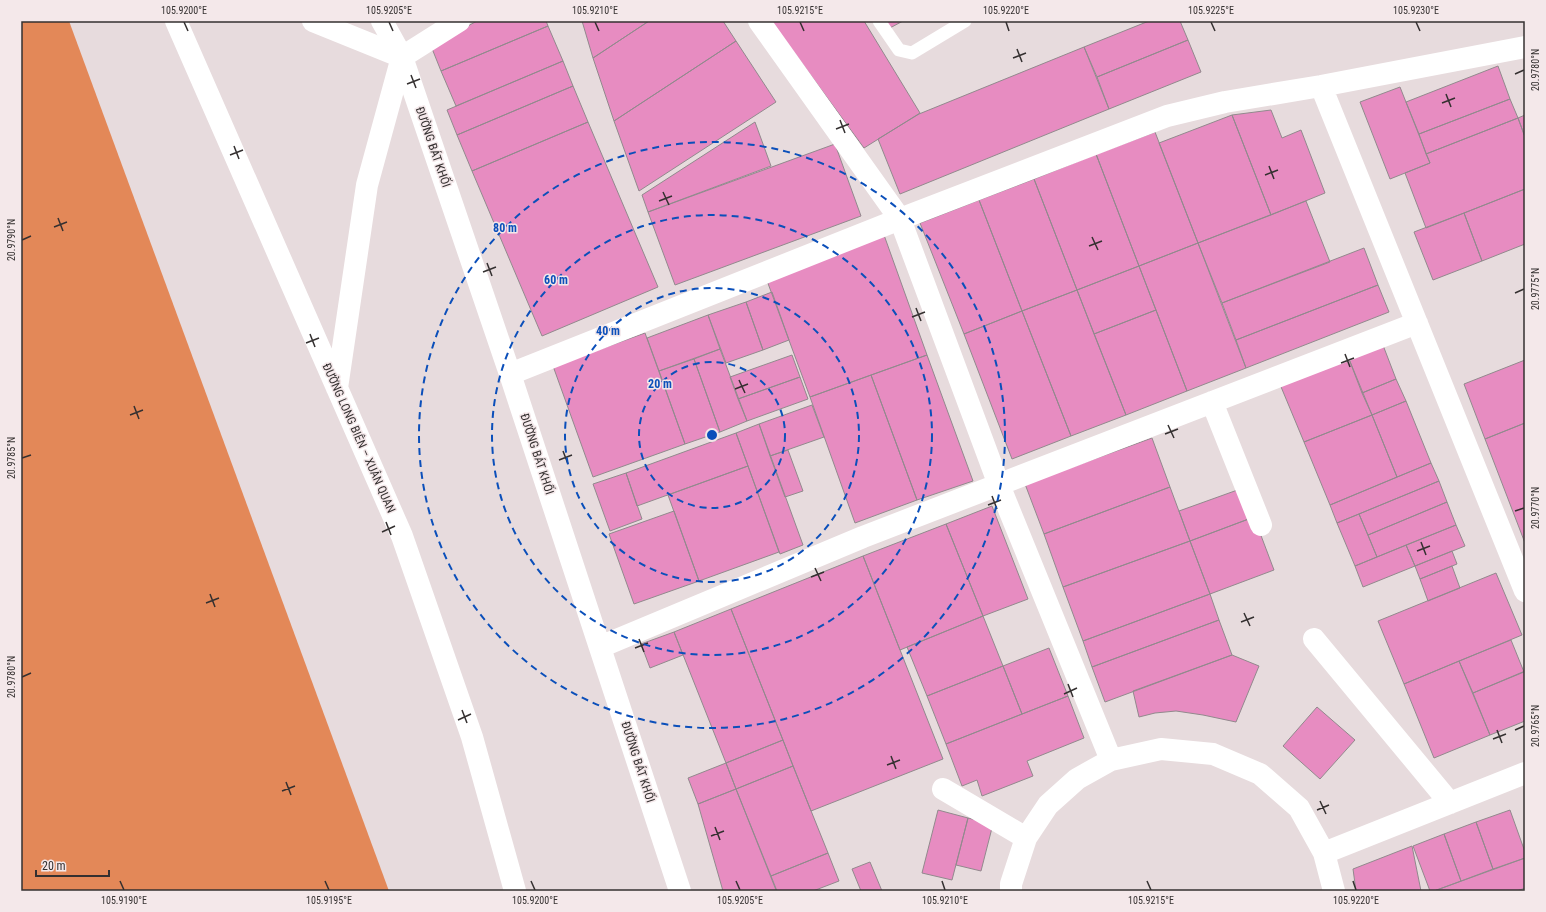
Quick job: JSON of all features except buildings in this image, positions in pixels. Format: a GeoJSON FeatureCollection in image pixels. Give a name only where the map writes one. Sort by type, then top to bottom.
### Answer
{"type":"FeatureCollection","features":[{"type":"Feature","properties":{"kind":"street","name":"ĐƯỜNG LONG BIÊN – XUÂN QUAN"},"geometry":{"type":"LineString","coordinates":[[176,21],[402,536],[472,737],[515,891]]}},
{"type":"Feature","properties":{"kind":"street"},"geometry":{"type":"LineString","coordinates":[[313,21],[402,57]]}},
{"type":"Feature","properties":{"kind":"street","name":"ĐƯỜNG BÁT KHỐI"},"geometry":{"type":"LineString","coordinates":[[382,21],[402,57],[510,374],[680,891]]}},
{"type":"Feature","properties":{"kind":"street"},"geometry":{"type":"LineString","coordinates":[[338,388],[367,185],[402,57],[459,21]]}},
{"type":"Feature","properties":{"kind":"street"},"geometry":{"type":"LineString","coordinates":[[759,21],[900,219],[999,485],[1111,760]]}},
{"type":"Feature","properties":{"kind":"street"},"geometry":{"type":"LineString","coordinates":[[510,374],[900,219],[1167,116],[1225,102],[1321,86],[1525,47]]}},
{"type":"Feature","properties":{"kind":"street"},"geometry":{"type":"LineString","coordinates":[[1321,86],[1524,583]]}},
{"type":"Feature","properties":{"kind":"street"},"geometry":{"type":"LineString","coordinates":[[600,647],[864,536],[1417,322]]}},
{"type":"Feature","properties":{"kind":"street"},"geometry":{"type":"LineString","coordinates":[[1212,402],[1261,525]]}},
{"type":"Feature","properties":{"kind":"street"},"geometry":{"type":"LineString","coordinates":[[1314,639],[1450,803]]}},
{"type":"Feature","properties":{"kind":"street"},"geometry":{"type":"LineString","coordinates":[[1011,891],[1011,884],[1026,838],[1048,805],[1077,779],[1111,760],[1161,749],[1213,754],[1260,774],[1299,808],[1324,853],[1334,891]]}},
{"type":"Feature","properties":{"kind":"street"},"geometry":{"type":"LineString","coordinates":[[1324,853],[1525,773]]}},
{"type":"Feature","properties":{"kind":"street"},"geometry":{"type":"LineString","coordinates":[[943,789],[1026,838]]}},
{"type":"Feature","properties":{"kind":"lane"},"geometry":{"type":"LineString","coordinates":[[879,21],[899,50],[912,53],[965,21]]}},
{"type":"Feature","properties":{"kind":"shaded area"},"geometry":{"type":"Polygon","coordinates":[[[21,21],[69,21],[389,891],[21,891],[21,21]]]}}]}
